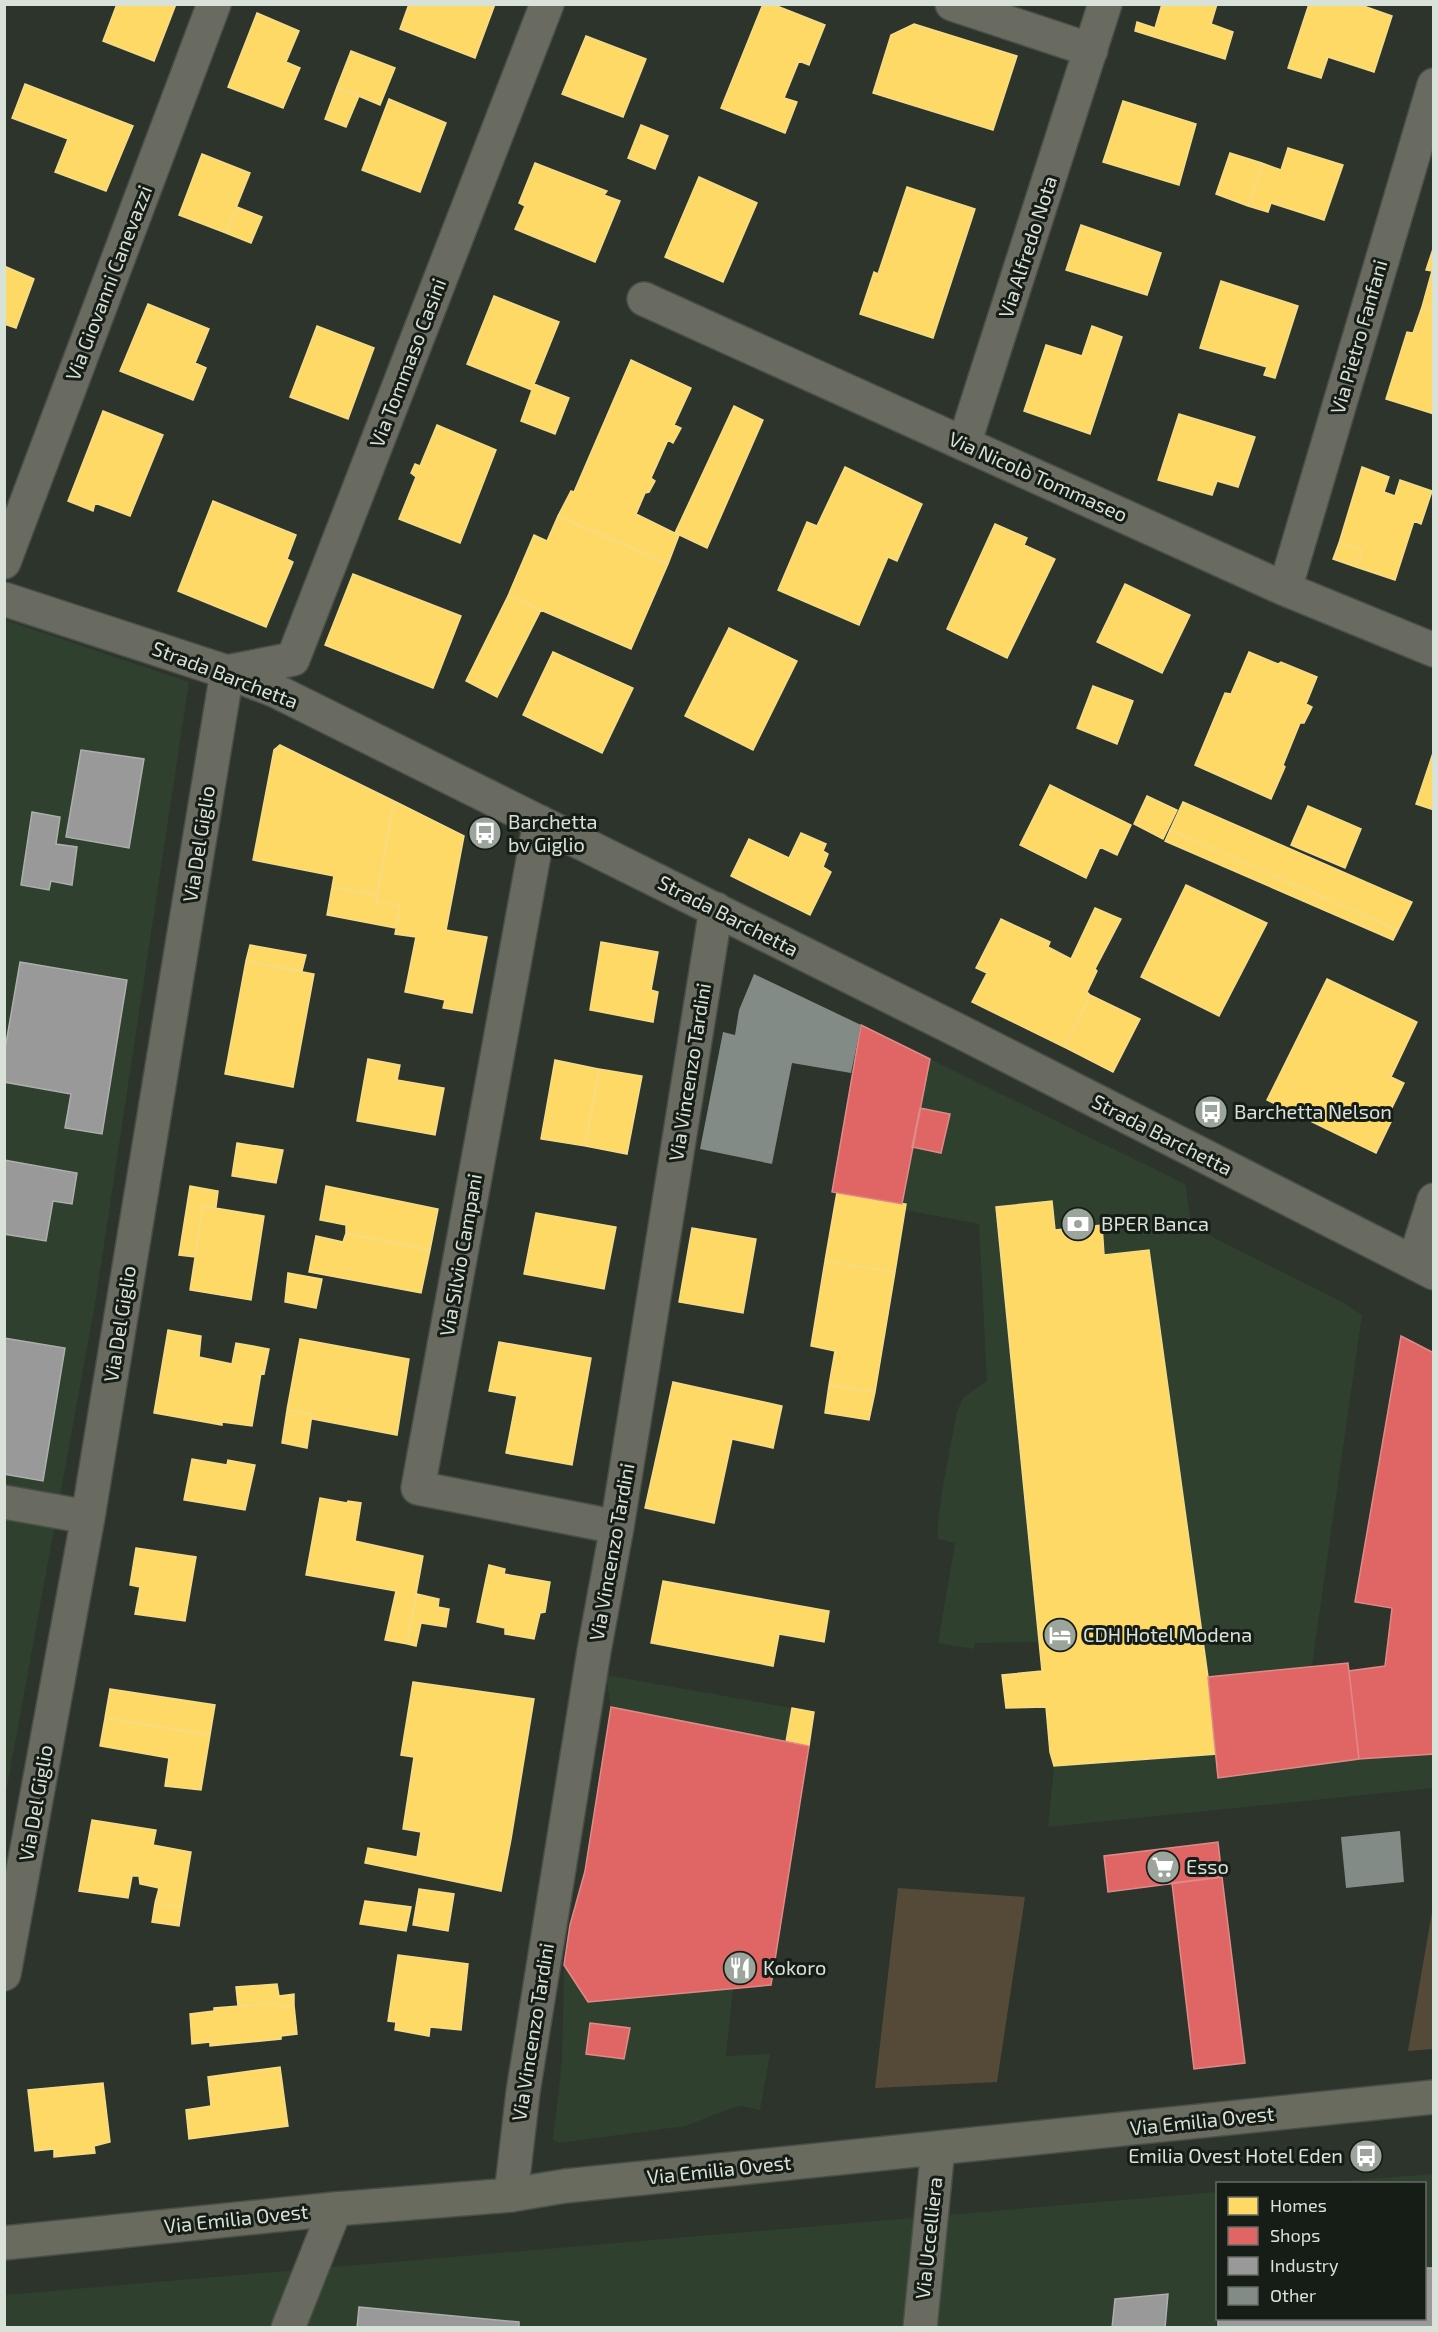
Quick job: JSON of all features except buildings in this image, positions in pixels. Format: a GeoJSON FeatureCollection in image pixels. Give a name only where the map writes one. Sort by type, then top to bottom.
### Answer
{"type":"FeatureCollection","features":[{"type":"Feature","properties":{"kind":"main road","name":"Via Emilia Ovest"},"geometry":{"type":"LineString","coordinates":[[4,2243],[335,2209],[511,2195],[565,2186],[1434,2097]]}},
{"type":"Feature","properties":{"kind":"street","name":"Via Giovanni Canevazzi"},"geometry":{"type":"LineString","coordinates":[[4,562],[214,4]]}},
{"type":"Feature","properties":{"kind":"street","name":"Via Tommaso Casini"},"geometry":{"type":"LineString","coordinates":[[227,672],[293,659],[547,4]]}},
{"type":"Feature","properties":{"kind":"street"},"geometry":{"type":"LineString","coordinates":[[952,4],[1091,50]]}},
{"type":"Feature","properties":{"kind":"street","name":"Via Alfredo Nota"},"geometry":{"type":"LineString","coordinates":[[964,444],[1105,4]]}},
{"type":"Feature","properties":{"kind":"street","name":"Via Pietro Fanfani"},"geometry":{"type":"LineString","coordinates":[[1285,589],[1434,85]]}},
{"type":"Feature","properties":{"kind":"street","name":"Via Nicolò Tommaseo"},"geometry":{"type":"LineString","coordinates":[[644,299],[1285,589],[1434,650]]}},
{"type":"Feature","properties":{"kind":"street","name":"Strada Barchetta"},"geometry":{"type":"LineString","coordinates":[[4,599],[227,672],[274,690],[955,1029],[1424,1268]]}},
{"type":"Feature","properties":{"kind":"street","name":"Via Del Giglio"},"geometry":{"type":"LineString","coordinates":[[4,1974],[88,1517],[227,672]]}},
{"type":"Feature","properties":{"kind":"street","name":"Via Silvio Campani"},"geometry":{"type":"LineString","coordinates":[[540,822],[418,1488],[617,1527]]}},
{"type":"Feature","properties":{"kind":"street","name":"Via Vincenzo Tardini"},"geometry":{"type":"LineString","coordinates":[[511,2195],[525,2080],[716,909]]}},
{"type":"Feature","properties":{"kind":"street"},"geometry":{"type":"LineString","coordinates":[[1424,1268],[1434,1200]]}},
{"type":"Feature","properties":{"kind":"street"},"geometry":{"type":"LineString","coordinates":[[4,1502],[88,1517]]}},
{"type":"Feature","properties":{"kind":"street","name":"Via Uccelliera"},"geometry":{"type":"LineString","coordinates":[[920,2328],[938,2148]]}},
{"type":"Feature","properties":{"kind":"street"},"geometry":{"type":"LineString","coordinates":[[288,2328],[335,2209]]}},
{"type":"Feature","properties":{"kind":"shaded area"},"geometry":{"type":"Polygon","coordinates":[[[5,620],[189,682],[95,1304],[5,1798],[5,620]]]}},
{"type":"Feature","properties":{"kind":"shaded area"},"geometry":{"type":"Polygon","coordinates":[[[930,1059],[1185,1184],[1192,1227],[1344,1303],[1362,1315],[1312,1666],[1348,1663],[1359,1759],[1433,1754],[1433,1788],[1048,1827],[1054,1766],[1050,1752],[1046,1707],[1006,1708],[1002,1675],[1042,1670],[1039,1642],[975,1643],[974,1649],[938,1643],[955,1543],[938,1539],[944,1480],[957,1411],[964,1397],[987,1381],[979,1224],[905,1210],[906,1204],[902,1204],[930,1059]]]}},
{"type":"Feature","properties":{"kind":"shaded area"},"geometry":{"type":"Polygon","coordinates":[[[606,1675],[814,1712],[771,1985],[733,1988],[726,2056],[770,2054],[760,2110],[742,2106],[731,2108],[686,2126],[559,2143],[553,2140],[562,2061],[564,1965],[585,1871],[611,1708],[606,1675]]]}},
{"type":"Feature","properties":{"kind":"shaded area"},"geometry":{"type":"Polygon","coordinates":[[[898,1888],[1025,1897],[997,2082],[875,2088],[898,1888]]]}},
{"type":"Feature","properties":{"kind":"shaded area"},"geometry":{"type":"Polygon","coordinates":[[[1433,1906],[1433,2049],[1408,2051],[1433,1906]]]}},
{"type":"Feature","properties":{"kind":"shaded area"},"geometry":{"type":"Polygon","coordinates":[[[1433,2174],[1433,2327],[5,2328],[4,2295],[1216,2192],[1216,2320],[1426,2320],[1426,2182],[1330,2182],[1433,2174]]]}},
{"type":"Feature","properties":{"kind":"place","name":"Barchetta bv Giglio"},"geometry":{"type":"Point","coordinates":[485,833]}},
{"type":"Feature","properties":{"kind":"place","name":"Barchetta Nelson"},"geometry":{"type":"Point","coordinates":[1211,1112]}},
{"type":"Feature","properties":{"kind":"place","name":"BPER Banca"},"geometry":{"type":"Point","coordinates":[1078,1224]}},
{"type":"Feature","properties":{"kind":"place","name":"CDH Hotel Modena"},"geometry":{"type":"Point","coordinates":[1060,1635]}},
{"type":"Feature","properties":{"kind":"place","name":"Esso"},"geometry":{"type":"Point","coordinates":[1163,1867]}},
{"type":"Feature","properties":{"kind":"place","name":"Kokoro"},"geometry":{"type":"Point","coordinates":[740,1968]}},
{"type":"Feature","properties":{"kind":"place","name":"Emilia Ovest Hotel Eden"},"geometry":{"type":"Point","coordinates":[1366,2156]}}]}
